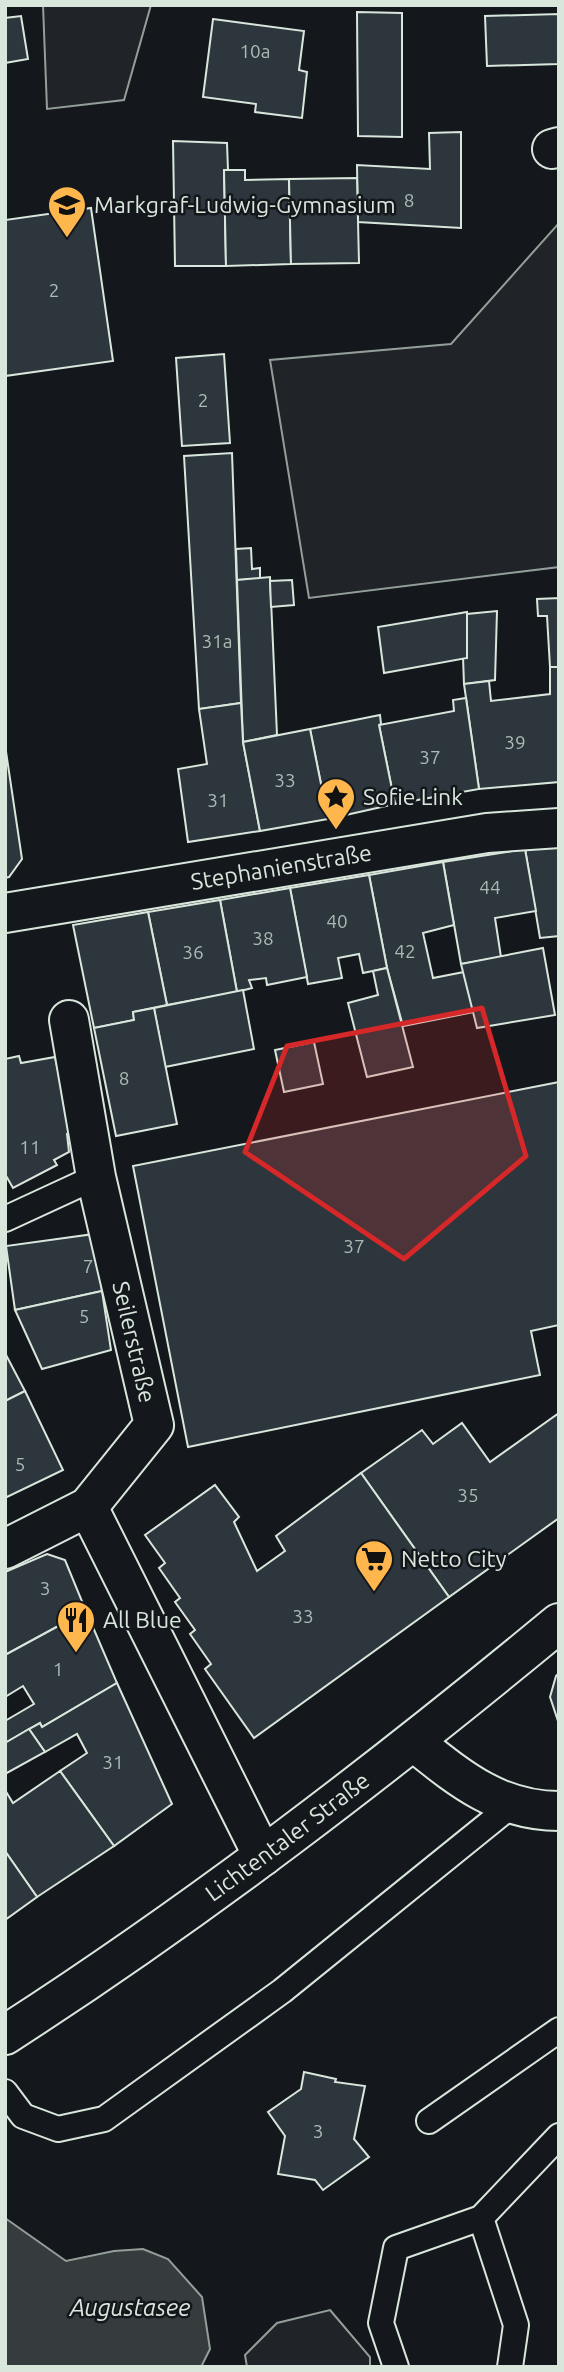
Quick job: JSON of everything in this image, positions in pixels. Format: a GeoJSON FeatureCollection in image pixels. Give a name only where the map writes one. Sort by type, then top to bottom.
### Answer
{"type":"FeatureCollection","features":[{"type":"Feature","properties":{"kind":"street","name":"Stephanienstraße"},"geometry":{"type":"LineString","coordinates":[[5,913],[488,832],[559,828]]}},
{"type":"Feature","properties":{"kind":"street","name":"Seilerstraße"},"geometry":{"type":"LineString","coordinates":[[69,1020],[96,1177],[154,1425],[88,1507]]}},
{"type":"Feature","properties":{"kind":"street"},"geometry":{"type":"LineString","coordinates":[[6,1547],[88,1507],[263,1856]]}},
{"type":"Feature","properties":{"kind":"street","name":"Lichtentaler Straße"},"geometry":{"type":"LineString","coordinates":[[5,2035],[232,1880],[414,1742],[559,1623]]}},
{"type":"Feature","properties":{"kind":"street"},"geometry":{"type":"LineString","coordinates":[[414,1742],[469,1785],[512,1805],[558,1813]]}},
{"type":"Feature","properties":{"kind":"lane"},"geometry":{"type":"LineString","coordinates":[[5,1219],[96,1177]]}},
{"type":"Feature","properties":{"kind":"lane"},"geometry":{"type":"LineString","coordinates":[[5,2092],[23,2116],[58,2129],[104,2119],[282,1991],[512,1805]]}},
{"type":"Feature","properties":{"kind":"lane"},"geometry":{"type":"LineString","coordinates":[[429,2120],[559,2030]]}},
{"type":"Feature","properties":{"kind":"lane"},"geometry":{"type":"LineString","coordinates":[[396,2367],[381,2323],[397,2248],[481,2218],[559,2136]]}},
{"type":"Feature","properties":{"kind":"lane"},"geometry":{"type":"LineString","coordinates":[[481,2218],[516,2325],[510,2367]]}},
{"type":"Feature","properties":{"kind":"highlighted area"},"geometry":{"type":"Polygon","coordinates":[[[482,1008],[526,1156],[404,1259],[245,1152],[287,1046],[482,1008]]]}},
{"type":"Feature","properties":{"kind":"shaded area"},"geometry":{"type":"Polygon","coordinates":[[[43,5],[151,5],[124,100],[47,109],[43,5]]]}},
{"type":"Feature","properties":{"kind":"shaded area"},"geometry":{"type":"Polygon","coordinates":[[[559,223],[559,567],[309,598],[270,360],[451,344],[559,223]]]}},
{"type":"Feature","properties":{"kind":"shaded area"},"geometry":{"type":"Polygon","coordinates":[[[330,2310],[370,2357],[370,2367],[247,2367],[245,2355],[277,2323],[330,2310]]]}},
{"type":"Feature","properties":{"kind":"water","name":"Augustasee"},"geometry":{"type":"Polygon","coordinates":[[[5,2218],[66,2261],[114,2251],[143,2249],[168,2259],[202,2297],[210,2349],[201,2367],[5,2367],[5,2218]]]}},
{"type":"Feature","properties":{"kind":"building"},"geometry":{"type":"Polygon","coordinates":[[[357,12],[402,13],[402,137],[358,136],[357,12]]]}},
{"type":"Feature","properties":{"kind":"building"},"geometry":{"type":"Polygon","coordinates":[[[559,14],[559,64],[487,66],[485,16],[559,14]]]}},
{"type":"Feature","properties":{"kind":"building"},"geometry":{"type":"Polygon","coordinates":[[[21,16],[28,59],[5,63],[5,18],[21,16]]]}},
{"type":"Feature","properties":{"kind":"building"},"geometry":{"type":"Polygon","coordinates":[[[213,19],[304,31],[299,70],[307,72],[302,118],[255,112],[256,104],[203,97],[213,19]]]}},
{"type":"Feature","properties":{"kind":"building"},"geometry":{"type":"Polygon","coordinates":[[[461,132],[461,228],[358,222],[357,165],[430,169],[429,133],[461,132]]]}},
{"type":"Feature","properties":{"kind":"building"},"geometry":{"type":"Polygon","coordinates":[[[173,141],[227,143],[228,170],[224,170],[226,266],[175,266],[173,141]]]}},
{"type":"Feature","properties":{"kind":"building"},"geometry":{"type":"Polygon","coordinates":[[[224,170],[245,170],[245,180],[289,179],[291,264],[226,266],[224,170]]]}},
{"type":"Feature","properties":{"kind":"building"},"geometry":{"type":"Polygon","coordinates":[[[357,178],[359,263],[291,264],[289,179],[357,178]]]}},
{"type":"Feature","properties":{"kind":"building"},"geometry":{"type":"Polygon","coordinates":[[[91,208],[113,361],[5,376],[5,220],[91,208]]]}},
{"type":"Feature","properties":{"kind":"building"},"geometry":{"type":"Polygon","coordinates":[[[224,354],[230,443],[182,446],[176,358],[224,354]]]}},
{"type":"Feature","properties":{"kind":"building"},"geometry":{"type":"Polygon","coordinates":[[[232,453],[241,703],[199,709],[184,456],[232,453]]]}},
{"type":"Feature","properties":{"kind":"building"},"geometry":{"type":"Polygon","coordinates":[[[251,548],[252,569],[260,568],[260,579],[237,580],[236,549],[251,548]]]}},
{"type":"Feature","properties":{"kind":"building"},"geometry":{"type":"Polygon","coordinates":[[[270,577],[277,735],[243,742],[237,580],[270,577]]]}},
{"type":"Feature","properties":{"kind":"building"},"geometry":{"type":"Polygon","coordinates":[[[292,580],[294,605],[271,607],[270,581],[292,580]]]}},
{"type":"Feature","properties":{"kind":"building"},"geometry":{"type":"Polygon","coordinates":[[[559,598],[559,667],[550,667],[547,616],[538,616],[537,599],[559,598]]]}},
{"type":"Feature","properties":{"kind":"building"},"geometry":{"type":"Polygon","coordinates":[[[497,611],[495,680],[464,684],[463,657],[467,658],[467,614],[497,611]]]}},
{"type":"Feature","properties":{"kind":"building"},"geometry":{"type":"Polygon","coordinates":[[[467,612],[467,658],[384,673],[378,627],[467,612]]]}},
{"type":"Feature","properties":{"kind":"building"},"geometry":{"type":"Polygon","coordinates":[[[550,667],[559,667],[559,782],[479,789],[464,684],[489,681],[491,701],[550,694],[550,667]]]}},
{"type":"Feature","properties":{"kind":"building"},"geometry":{"type":"Polygon","coordinates":[[[466,698],[479,789],[395,804],[379,725],[454,711],[453,700],[466,698]]]}},
{"type":"Feature","properties":{"kind":"building"},"geometry":{"type":"Polygon","coordinates":[[[241,703],[243,742],[260,831],[188,842],[178,769],[207,764],[199,709],[241,703]]]}},
{"type":"Feature","properties":{"kind":"building"},"geometry":{"type":"Polygon","coordinates":[[[380,715],[379,725],[395,804],[328,819],[310,729],[380,715]]]}},
{"type":"Feature","properties":{"kind":"building"},"geometry":{"type":"Polygon","coordinates":[[[310,729],[328,819],[260,831],[243,742],[310,729]]]}},
{"type":"Feature","properties":{"kind":"building"},"geometry":{"type":"Polygon","coordinates":[[[5,745],[22,859],[9,877],[5,878],[5,745]]]}},
{"type":"Feature","properties":{"kind":"building"},"geometry":{"type":"Polygon","coordinates":[[[559,847],[559,936],[540,938],[525,849],[559,847]]]}},
{"type":"Feature","properties":{"kind":"building"},"geometry":{"type":"Polygon","coordinates":[[[525,849],[536,911],[495,918],[501,957],[461,964],[443,862],[525,849]]]}},
{"type":"Feature","properties":{"kind":"building"},"geometry":{"type":"Polygon","coordinates":[[[443,862],[454,925],[423,933],[433,978],[464,972],[474,1012],[403,1026],[387,968],[369,875],[443,862]]]}},
{"type":"Feature","properties":{"kind":"building"},"geometry":{"type":"Polygon","coordinates":[[[369,875],[387,968],[363,973],[359,954],[338,958],[342,978],[308,984],[290,888],[369,875]]]}},
{"type":"Feature","properties":{"kind":"building"},"geometry":{"type":"Polygon","coordinates":[[[290,888],[307,977],[267,985],[266,978],[249,980],[252,988],[237,992],[220,900],[290,888]]]}},
{"type":"Feature","properties":{"kind":"building"},"geometry":{"type":"Polygon","coordinates":[[[220,900],[237,992],[167,1005],[148,912],[220,900]]]}},
{"type":"Feature","properties":{"kind":"building"},"geometry":{"type":"Polygon","coordinates":[[[148,912],[167,1005],[133,1012],[134,1020],[94,1028],[73,925],[148,912]]]}},
{"type":"Feature","properties":{"kind":"building"},"geometry":{"type":"Polygon","coordinates":[[[543,948],[555,1015],[477,1028],[461,964],[543,948]]]}},
{"type":"Feature","properties":{"kind":"building"},"geometry":{"type":"Polygon","coordinates":[[[387,968],[413,1067],[367,1077],[348,1003],[378,995],[373,971],[387,968]]]}},
{"type":"Feature","properties":{"kind":"building"},"geometry":{"type":"Polygon","coordinates":[[[243,990],[254,1049],[165,1067],[154,1008],[243,990]]]}},
{"type":"Feature","properties":{"kind":"building"},"geometry":{"type":"Polygon","coordinates":[[[154,1008],[177,1124],[116,1136],[94,1028],[134,1020],[133,1012],[154,1008]]]}},
{"type":"Feature","properties":{"kind":"building"},"geometry":{"type":"Polygon","coordinates":[[[314,1042],[323,1084],[284,1092],[275,1050],[314,1042]]]}},
{"type":"Feature","properties":{"kind":"building"},"geometry":{"type":"Polygon","coordinates":[[[19,1056],[21,1063],[55,1057],[72,1132],[67,1134],[69,1152],[54,1160],[57,1165],[13,1188],[5,1174],[5,1059],[19,1056]]]}},
{"type":"Feature","properties":{"kind":"building"},"geometry":{"type":"Polygon","coordinates":[[[559,1082],[559,1325],[531,1331],[540,1375],[188,1447],[133,1166],[559,1082]]]}},
{"type":"Feature","properties":{"kind":"building"},"geometry":{"type":"Polygon","coordinates":[[[94,1234],[102,1291],[15,1310],[6,1246],[94,1234]]]}},
{"type":"Feature","properties":{"kind":"building"},"geometry":{"type":"Polygon","coordinates":[[[102,1291],[111,1350],[42,1369],[15,1310],[102,1291]]]}},
{"type":"Feature","properties":{"kind":"building"},"geometry":{"type":"Polygon","coordinates":[[[5,1353],[25,1391],[5,1401],[5,1353]]]}},
{"type":"Feature","properties":{"kind":"building"},"geometry":{"type":"Polygon","coordinates":[[[25,1391],[63,1470],[7,1497],[5,1401],[25,1391]]]}},
{"type":"Feature","properties":{"kind":"building"},"geometry":{"type":"Polygon","coordinates":[[[559,1413],[559,1518],[449,1597],[361,1473],[422,1430],[433,1444],[462,1423],[490,1462],[559,1413]]]}},
{"type":"Feature","properties":{"kind":"building"},"geometry":{"type":"Polygon","coordinates":[[[361,1473],[449,1597],[254,1738],[205,1669],[211,1664],[190,1634],[195,1630],[175,1602],[180,1598],[159,1568],[165,1563],[145,1535],[215,1485],[239,1517],[234,1522],[257,1571],[285,1551],[276,1536],[361,1473]]]}},
{"type":"Feature","properties":{"kind":"building"},"geometry":{"type":"Polygon","coordinates":[[[47,1554],[65,1560],[86,1611],[5,1655],[5,1572],[47,1554]]]}},
{"type":"Feature","properties":{"kind":"building"},"geometry":{"type":"Polygon","coordinates":[[[86,1611],[117,1683],[42,1727],[40,1723],[5,1743],[5,1721],[34,1704],[23,1686],[5,1697],[5,1655],[86,1611]]]}},
{"type":"Feature","properties":{"kind":"building"},"geometry":{"type":"Polygon","coordinates":[[[559,1673],[559,1724],[550,1697],[559,1673]]]}},
{"type":"Feature","properties":{"kind":"building"},"geometry":{"type":"Polygon","coordinates":[[[117,1683],[172,1804],[114,1846],[60,1771],[87,1753],[77,1734],[45,1752],[29,1729],[40,1723],[42,1727],[117,1683]]]}},
{"type":"Feature","properties":{"kind":"building"},"geometry":{"type":"Polygon","coordinates":[[[29,1729],[45,1752],[5,1774],[5,1743],[29,1729]]]}},
{"type":"Feature","properties":{"kind":"building"},"geometry":{"type":"Polygon","coordinates":[[[60,1771],[114,1846],[37,1897],[5,1851],[5,1790],[13,1803],[60,1771]]]}},
{"type":"Feature","properties":{"kind":"building"},"geometry":{"type":"Polygon","coordinates":[[[5,1851],[37,1897],[5,1920],[5,1851]]]}},
{"type":"Feature","properties":{"kind":"building"},"geometry":{"type":"Polygon","coordinates":[[[304,2072],[336,2079],[335,2082],[365,2086],[354,2139],[369,2157],[323,2190],[315,2180],[278,2174],[285,2136],[268,2112],[301,2089],[304,2072]]]}},
{"type":"Feature","properties":{"kind":"place","name":"Markgraf-Ludwig-Gymnasium"},"geometry":{"type":"Point","coordinates":[67,239]}},
{"type":"Feature","properties":{"kind":"place","name":"Sofie Link"},"geometry":{"type":"Point","coordinates":[336,831]}},
{"type":"Feature","properties":{"kind":"place","name":"Netto City"},"geometry":{"type":"Point","coordinates":[374,1593]}},
{"type":"Feature","properties":{"kind":"place","name":"All Blue"},"geometry":{"type":"Point","coordinates":[76,1654]}}]}
